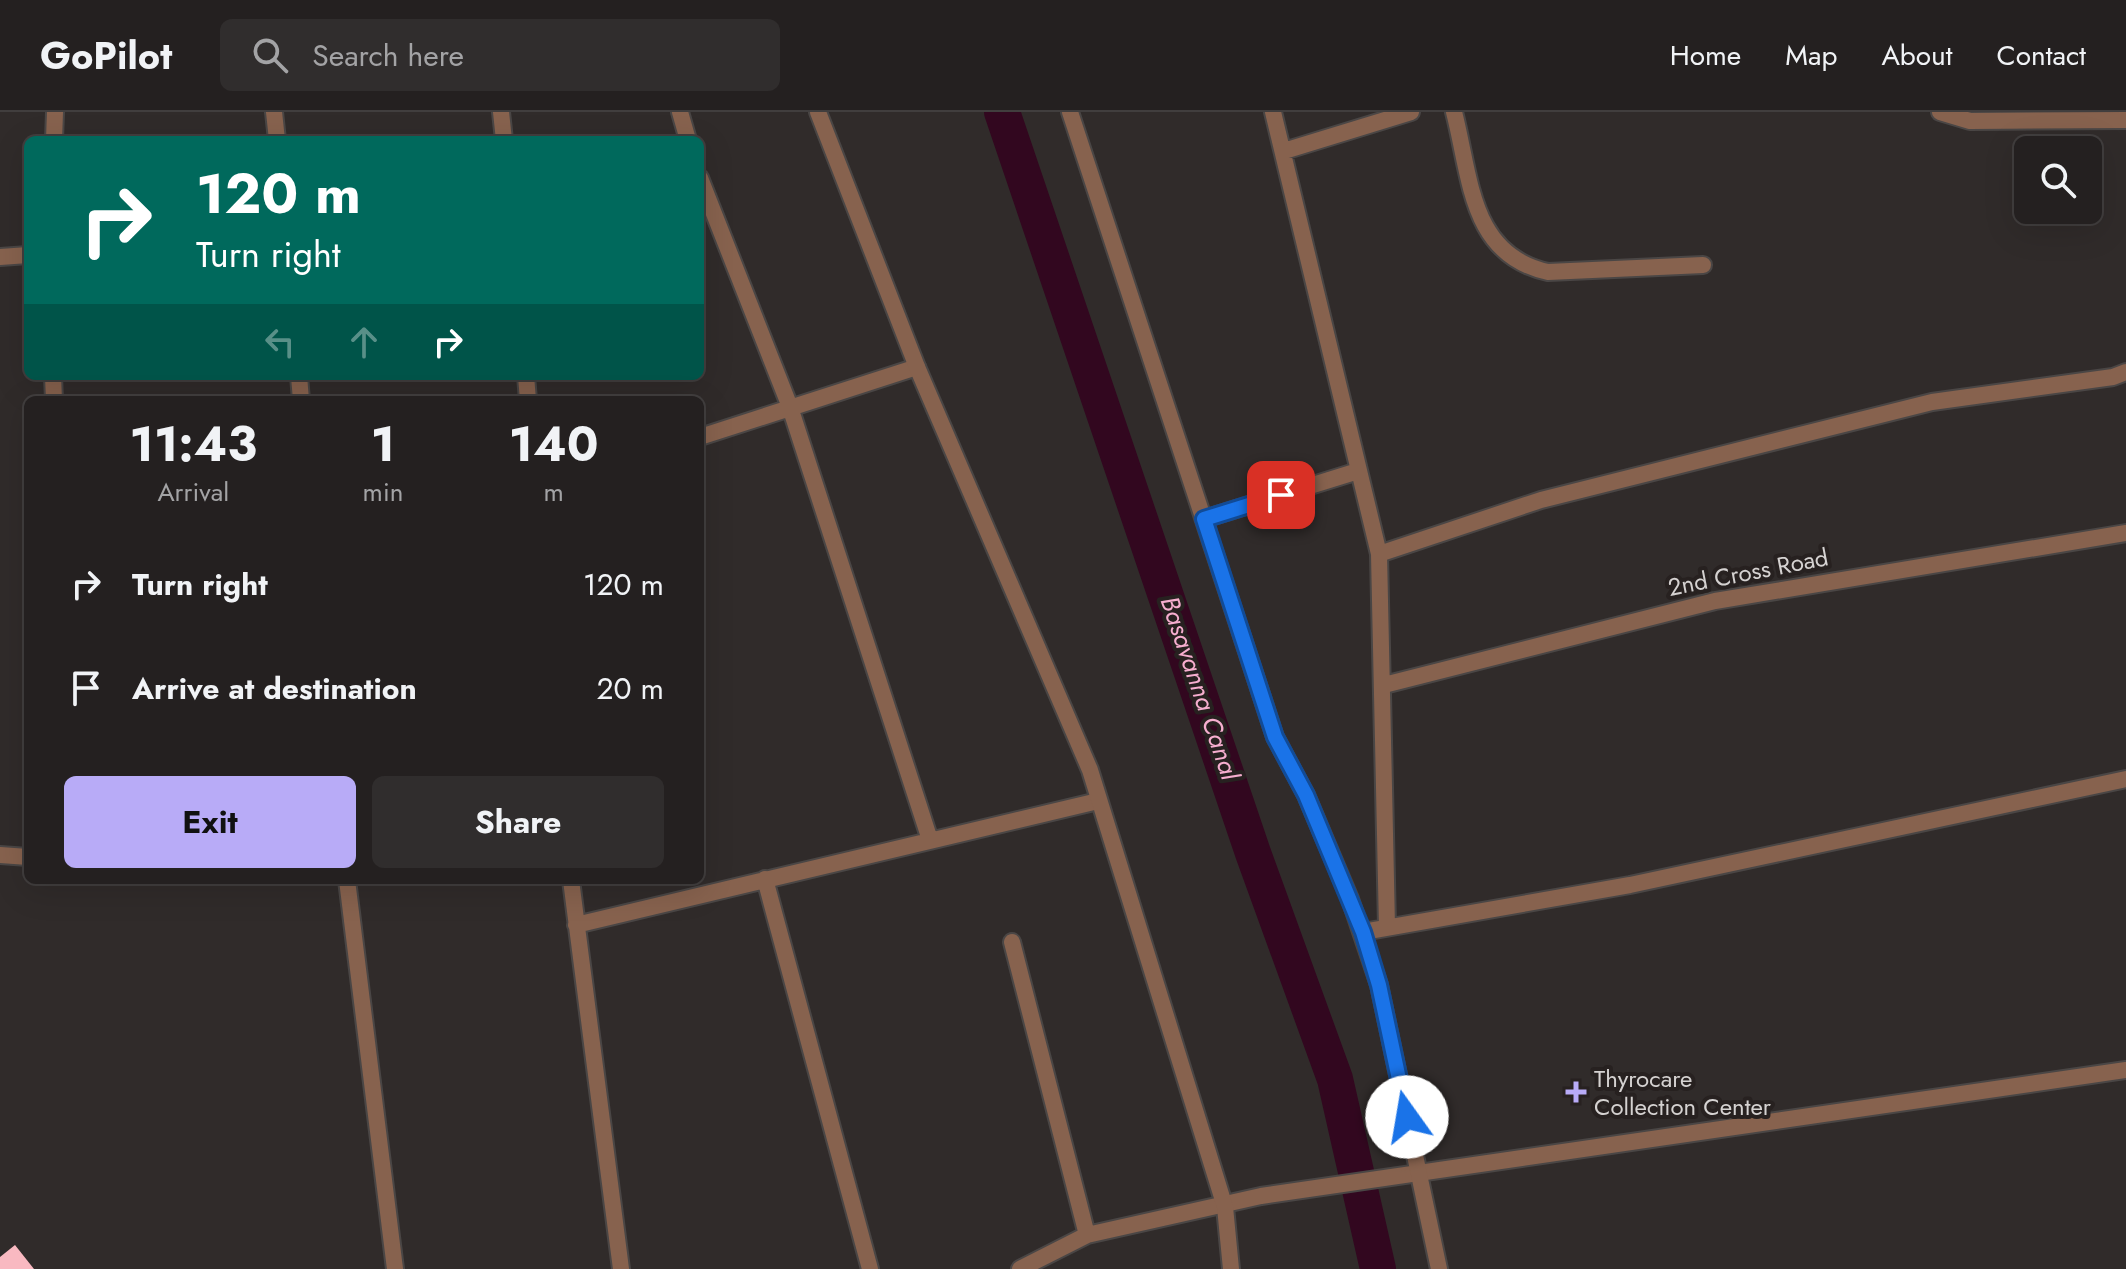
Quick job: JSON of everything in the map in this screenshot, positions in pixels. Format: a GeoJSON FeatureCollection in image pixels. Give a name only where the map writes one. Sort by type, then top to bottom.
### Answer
{"type":"FeatureCollection","features":[{"type":"Feature","properties":{"kind":"street"},"geometry":{"type":"LineString","coordinates":[[54,136],[55,112]]}},
{"type":"Feature","properties":{"kind":"street"},"geometry":{"type":"LineString","coordinates":[[274,112],[277,136]]}},
{"type":"Feature","properties":{"kind":"street"},"geometry":{"type":"LineString","coordinates":[[501,112],[504,136]]}},
{"type":"Feature","properties":{"kind":"street"},"geometry":{"type":"LineString","coordinates":[[680,112],[687,136]]}},
{"type":"Feature","properties":{"kind":"street"},"geometry":{"type":"LineString","coordinates":[[818,112],[917,367],[1090,770],[1225,1207],[1231,1269]]}},
{"type":"Feature","properties":{"kind":"street"},"geometry":{"type":"LineString","coordinates":[[1070,112],[1275,737],[1306,795],[1363,932],[1379,985],[1439,1269]]}},
{"type":"Feature","properties":{"kind":"street"},"geometry":{"type":"LineString","coordinates":[[1273,112],[1379,554],[1387,927]]}},
{"type":"Feature","properties":{"kind":"street"},"geometry":{"type":"LineString","coordinates":[[1284,151],[1411,112]]}},
{"type":"Feature","properties":{"kind":"street"},"geometry":{"type":"LineString","coordinates":[[1454,112],[1485,231],[1504,254],[1523,267],[1548,272],[1703,265]]}},
{"type":"Feature","properties":{"kind":"street"},"geometry":{"type":"LineString","coordinates":[[1940,112],[1970,121],[2126,120]]}},
{"type":"Feature","properties":{"kind":"street"},"geometry":{"type":"LineString","coordinates":[[704,188],[790,407],[930,840]]}},
{"type":"Feature","properties":{"kind":"street"},"geometry":{"type":"LineString","coordinates":[[0,257],[24,255]]}},
{"type":"Feature","properties":{"kind":"street"},"geometry":{"type":"LineString","coordinates":[[704,436],[917,367]]}},
{"type":"Feature","properties":{"kind":"street"},"geometry":{"type":"LineString","coordinates":[[1379,554],[1541,500],[1932,402],[2113,377],[2126,372]]}},
{"type":"Feature","properties":{"kind":"street"},"geometry":{"type":"LineString","coordinates":[[1204,519],[1358,471]]}},
{"type":"Feature","properties":{"kind":"street","name":"2nd Cross Road"},"geometry":{"type":"LineString","coordinates":[[1384,685],[1715,601],[2126,533]]}},
{"type":"Feature","properties":{"kind":"street"},"geometry":{"type":"LineString","coordinates":[[1363,932],[1630,885],[2126,779]]}},
{"type":"Feature","properties":{"kind":"street"},"geometry":{"type":"LineString","coordinates":[[576,925],[1098,801]]}},
{"type":"Feature","properties":{"kind":"street"},"geometry":{"type":"LineString","coordinates":[[0,855],[24,857]]}},
{"type":"Feature","properties":{"kind":"street"},"geometry":{"type":"LineString","coordinates":[[765,879],[870,1269]]}},
{"type":"Feature","properties":{"kind":"street"},"geometry":{"type":"LineString","coordinates":[[347,884],[395,1269]]}},
{"type":"Feature","properties":{"kind":"street"},"geometry":{"type":"LineString","coordinates":[[571,884],[621,1269]]}},
{"type":"Feature","properties":{"kind":"street"},"geometry":{"type":"LineString","coordinates":[[1012,942],[1087,1235]]}},
{"type":"Feature","properties":{"kind":"street"},"geometry":{"type":"LineString","coordinates":[[1025,1268],[1087,1235],[1225,1207],[1261,1196],[2126,1070]]}},
{"type":"Feature","properties":{"kind":"building"},"geometry":{"type":"Polygon","coordinates":[[[15,1245],[34,1269],[0,1269],[0,1257],[15,1245]]]}},
{"type":"Feature","properties":{"kind":"waterway","name":"Basavanna Canal"},"geometry":{"type":"LineString","coordinates":[[1002,112],[1253,853],[1335,1079],[1378,1269]]}},
{"type":"Feature","properties":{"kind":"place","name":"Thyrocare Collection Center"},"geometry":{"type":"Point","coordinates":[1576,1092]}},
{"type":"Feature","properties":{"kind":"route"},"geometry":{"type":"LineString","coordinates":[[1281,495],[1204,519],[1275,737],[1306,795],[1363,932],[1379,985],[1407,1117]]}}]}
